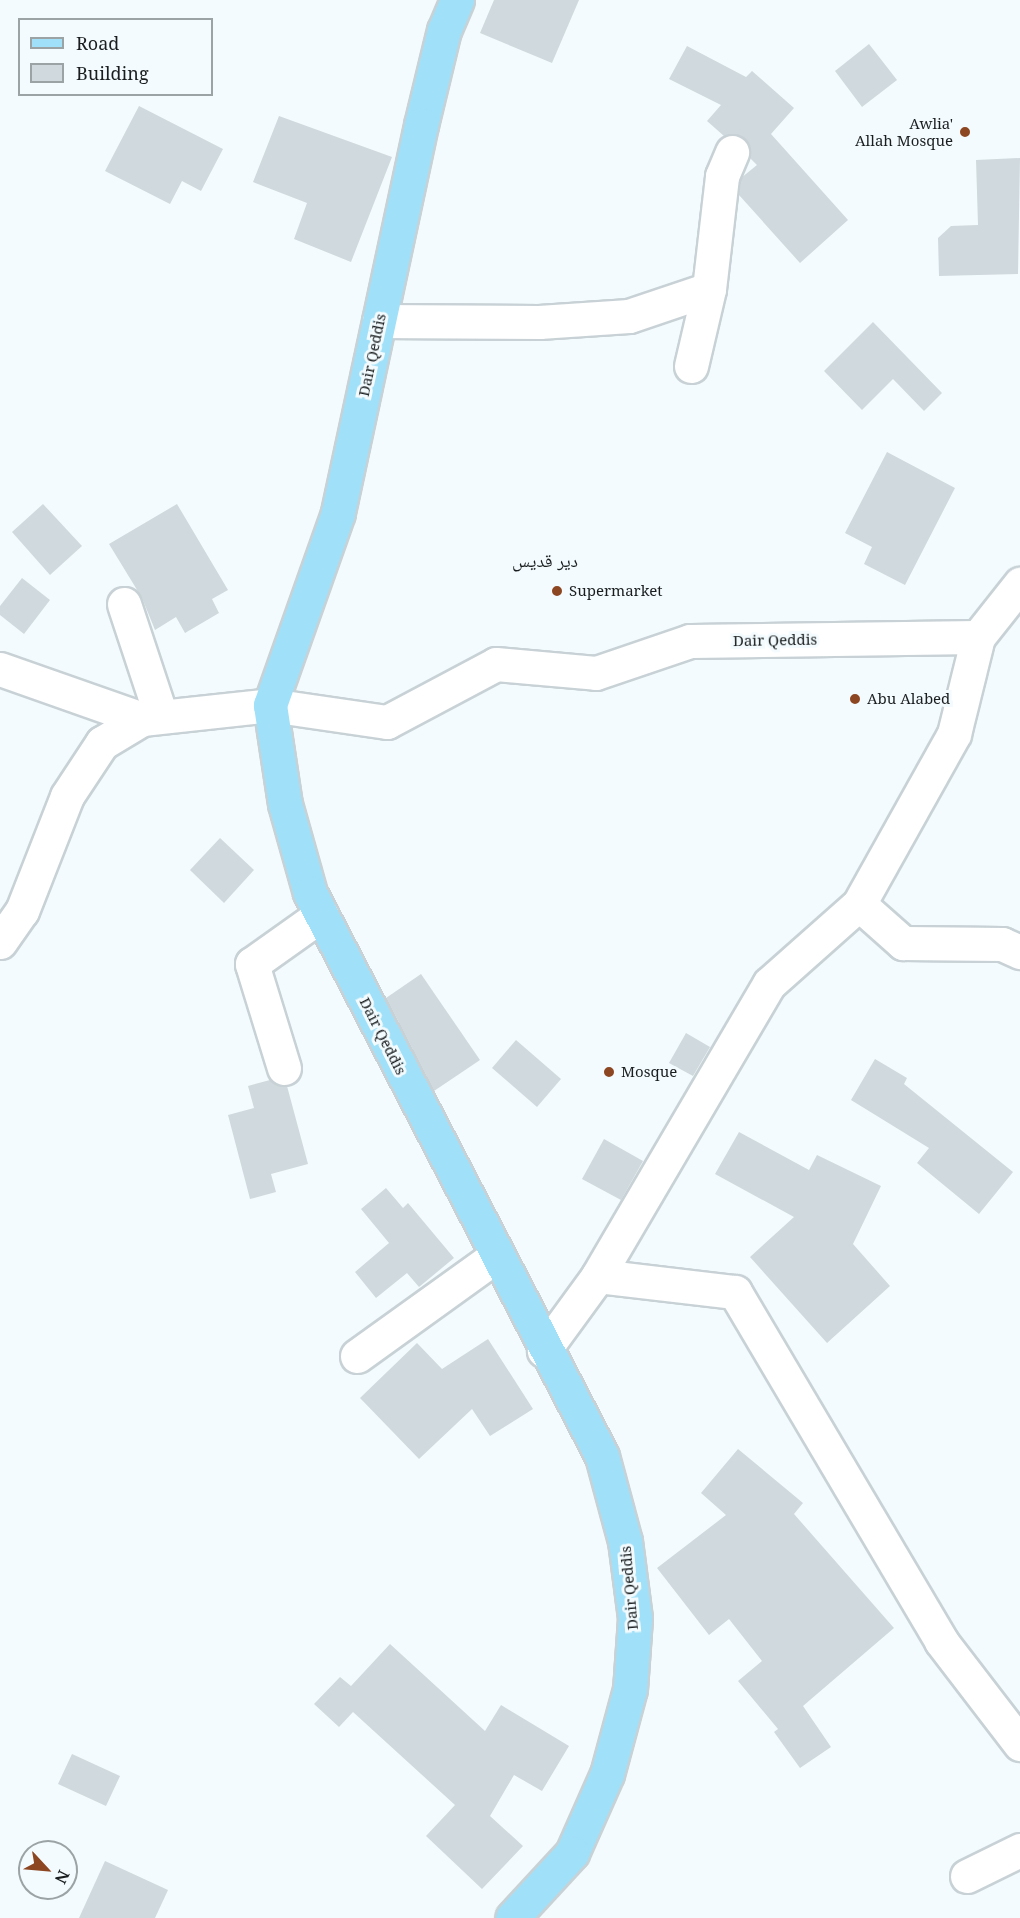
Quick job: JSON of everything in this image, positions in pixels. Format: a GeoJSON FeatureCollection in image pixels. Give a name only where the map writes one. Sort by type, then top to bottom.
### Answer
{"type":"FeatureCollection","features":[{"type":"Feature","properties":{"kind":"main road","name":"Dair Qeddis"},"geometry":{"type":"LineString","coordinates":[[457,0],[444,30],[421,125],[338,513],[270,705],[285,804],[310,893],[544,1350],[602,1456],[625,1542],[635,1618],[630,1689],[607,1774],[572,1853],[512,1918]]}},
{"type":"Feature","properties":{"kind":"street"},"geometry":{"type":"LineString","coordinates":[[691,366],[709,289],[722,176],[732,152]]}},
{"type":"Feature","properties":{"kind":"street"},"geometry":{"type":"LineString","coordinates":[[379,321],[539,322],[629,316],[709,289]]}},
{"type":"Feature","properties":{"kind":"street"},"geometry":{"type":"LineString","coordinates":[[544,1350],[598,1275],[769,984],[859,904],[954,734],[978,637],[1020,584]]}},
{"type":"Feature","properties":{"kind":"street"},"geometry":{"type":"LineString","coordinates":[[124,604],[152,718]]}},
{"type":"Feature","properties":{"kind":"street"},"geometry":{"type":"LineString","coordinates":[[978,637],[1020,616]]}},
{"type":"Feature","properties":{"kind":"street","name":"Dair Qeddis"},"geometry":{"type":"LineString","coordinates":[[270,705],[387,722],[496,664],[596,673],[690,641],[978,637]]}},
{"type":"Feature","properties":{"kind":"street"},"geometry":{"type":"LineString","coordinates":[[0,669],[152,718]]}},
{"type":"Feature","properties":{"kind":"street"},"geometry":{"type":"LineString","coordinates":[[0,942],[22,911],[67,796],[102,743],[152,718],[270,705]]}},
{"type":"Feature","properties":{"kind":"street"},"geometry":{"type":"LineString","coordinates":[[859,904],[903,943],[1002,944],[1020,952]]}},
{"type":"Feature","properties":{"kind":"street"},"geometry":{"type":"LineString","coordinates":[[284,1068],[252,964],[321,915]]}},
{"type":"Feature","properties":{"kind":"street"},"geometry":{"type":"LineString","coordinates":[[357,1356],[496,1256]]}},
{"type":"Feature","properties":{"kind":"street"},"geometry":{"type":"LineString","coordinates":[[598,1275],[735,1292],[941,1641],[1020,1743]]}},
{"type":"Feature","properties":{"kind":"street"},"geometry":{"type":"LineString","coordinates":[[967,1876],[1020,1850]]}},
{"type":"Feature","properties":{"kind":"building"},"geometry":{"type":"Polygon","coordinates":[[[494,0],[579,0],[552,63],[480,33],[494,0]]]}},
{"type":"Feature","properties":{"kind":"building"},"geometry":{"type":"Polygon","coordinates":[[[869,44],[897,80],[862,107],[835,71],[869,44]]]}},
{"type":"Feature","properties":{"kind":"building"},"geometry":{"type":"Polygon","coordinates":[[[687,46],[746,77],[752,71],[794,108],[771,134],[848,220],[800,263],[739,195],[741,178],[757,165],[750,158],[747,141],[739,135],[724,136],[707,121],[721,105],[669,79],[687,46]]]}},
{"type":"Feature","properties":{"kind":"building"},"geometry":{"type":"Polygon","coordinates":[[[139,106],[223,149],[201,191],[182,181],[170,204],[105,171],[139,106]]]}},
{"type":"Feature","properties":{"kind":"building"},"geometry":{"type":"Polygon","coordinates":[[[279,116],[392,157],[351,262],[294,239],[307,203],[253,182],[279,116]]]}},
{"type":"Feature","properties":{"kind":"building"},"geometry":{"type":"Polygon","coordinates":[[[1020,158],[1018,274],[939,276],[938,238],[951,226],[978,225],[976,160],[1020,158]]]}},
{"type":"Feature","properties":{"kind":"building"},"geometry":{"type":"Polygon","coordinates":[[[873,322],[942,393],[924,411],[893,379],[862,410],[824,371],[873,322]]]}},
{"type":"Feature","properties":{"kind":"building"},"geometry":{"type":"Polygon","coordinates":[[[887,452],[955,488],[905,585],[864,564],[872,547],[845,533],[887,452]]]}},
{"type":"Feature","properties":{"kind":"building"},"geometry":{"type":"Polygon","coordinates":[[[43,504],[82,546],[50,575],[12,532],[43,504]]]}},
{"type":"Feature","properties":{"kind":"building"},"geometry":{"type":"Polygon","coordinates":[[[177,504],[228,590],[212,599],[219,613],[185,633],[176,617],[155,630],[142,598],[109,544],[177,504]]]}},
{"type":"Feature","properties":{"kind":"building"},"geometry":{"type":"Polygon","coordinates":[[[22,578],[50,600],[24,634],[0,615],[0,606],[22,578]]]}},
{"type":"Feature","properties":{"kind":"building"},"geometry":{"type":"Polygon","coordinates":[[[220,838],[254,870],[224,903],[190,870],[220,838]]]}},
{"type":"Feature","properties":{"kind":"building"},"geometry":{"type":"Polygon","coordinates":[[[421,974],[480,1060],[434,1091],[386,998],[421,974]]]}},
{"type":"Feature","properties":{"kind":"building"},"geometry":{"type":"Polygon","coordinates":[[[686,1033],[710,1047],[693,1076],[669,1063],[686,1033]]]}},
{"type":"Feature","properties":{"kind":"building"},"geometry":{"type":"Polygon","coordinates":[[[516,1040],[561,1079],[537,1107],[492,1068],[516,1040]]]}},
{"type":"Feature","properties":{"kind":"building"},"geometry":{"type":"Polygon","coordinates":[[[875,1059],[907,1078],[904,1084],[1013,1172],[979,1214],[917,1163],[929,1148],[851,1100],[875,1059]]]}},
{"type":"Feature","properties":{"kind":"building"},"geometry":{"type":"Polygon","coordinates":[[[270,1080],[287,1086],[308,1164],[271,1174],[276,1192],[250,1199],[228,1115],[254,1108],[248,1086],[270,1080]]]}},
{"type":"Feature","properties":{"kind":"building"},"geometry":{"type":"Polygon","coordinates":[[[739,1132],[809,1170],[817,1155],[881,1186],[853,1244],[890,1286],[827,1343],[750,1257],[794,1217],[715,1174],[739,1132]]]}},
{"type":"Feature","properties":{"kind":"building"},"geometry":{"type":"Polygon","coordinates":[[[604,1139],[643,1161],[621,1200],[582,1179],[604,1139]]]}},
{"type":"Feature","properties":{"kind":"building"},"geometry":{"type":"Polygon","coordinates":[[[386,1188],[403,1208],[408,1203],[454,1258],[419,1287],[407,1273],[376,1298],[355,1272],[389,1243],[361,1209],[386,1188]]]}},
{"type":"Feature","properties":{"kind":"building"},"geometry":{"type":"Polygon","coordinates":[[[488,1339],[533,1409],[490,1436],[472,1409],[419,1459],[360,1398],[417,1343],[442,1369],[488,1339]]]}},
{"type":"Feature","properties":{"kind":"building"},"geometry":{"type":"Polygon","coordinates":[[[738,1449],[803,1503],[794,1514],[894,1628],[803,1706],[831,1747],[800,1768],[774,1732],[778,1729],[738,1681],[762,1661],[729,1619],[709,1635],[657,1568],[726,1515],[701,1493],[738,1449]]]}},
{"type":"Feature","properties":{"kind":"building"},"geometry":{"type":"Polygon","coordinates":[[[390,1644],[485,1731],[501,1705],[569,1746],[542,1791],[514,1775],[490,1816],[523,1846],[482,1889],[426,1836],[455,1805],[353,1712],[339,1727],[314,1704],[340,1677],[351,1686],[390,1644]]]}},
{"type":"Feature","properties":{"kind":"building"},"geometry":{"type":"Polygon","coordinates":[[[72,1754],[120,1776],[106,1806],[58,1784],[72,1754]]]}},
{"type":"Feature","properties":{"kind":"building"},"geometry":{"type":"Polygon","coordinates":[[[105,1861],[168,1890],[155,1918],[79,1918],[105,1861]]]}},
{"type":"Feature","properties":{"kind":"place","name":"Awlia' Allah Mosque"},"geometry":{"type":"Point","coordinates":[965,132]}},
{"type":"Feature","properties":{"kind":"place","name":"Supermarket"},"geometry":{"type":"Point","coordinates":[557,591]}},
{"type":"Feature","properties":{"kind":"place","name":"Abu Alabed"},"geometry":{"type":"Point","coordinates":[855,699]}},
{"type":"Feature","properties":{"kind":"place","name":"Mosque"},"geometry":{"type":"Point","coordinates":[609,1072]}},
{"type":"Feature","properties":{"kind":"district","name":"دير قديس"},"geometry":{"type":"Point","coordinates":[545,560]}}]}
